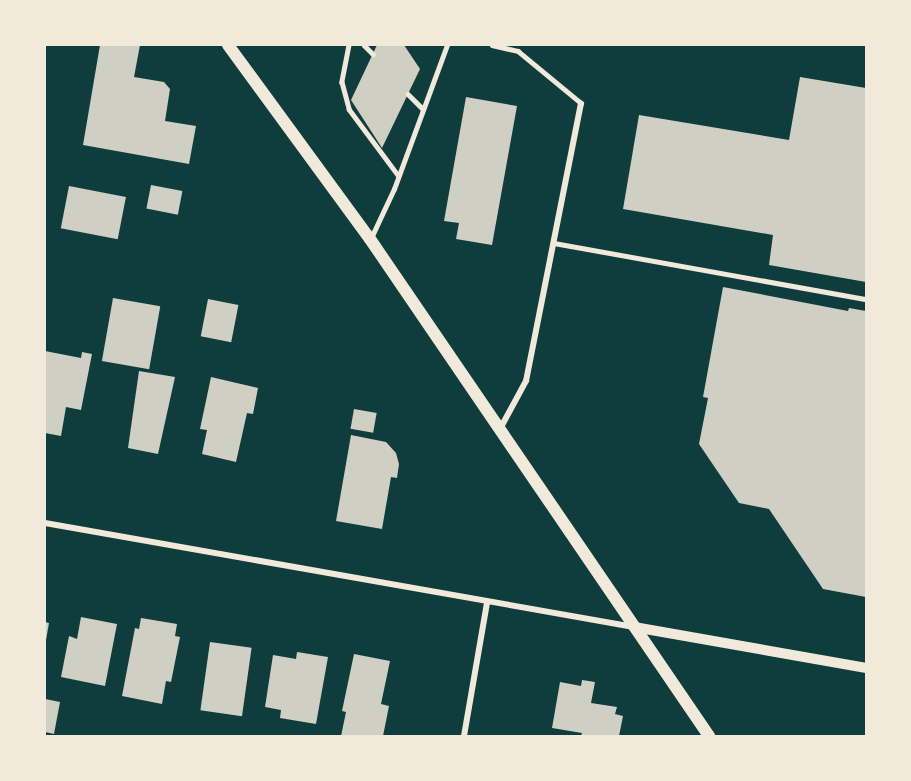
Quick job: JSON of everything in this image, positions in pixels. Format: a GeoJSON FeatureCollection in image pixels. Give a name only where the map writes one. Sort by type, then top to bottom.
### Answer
{"type":"FeatureCollection","features":[{"type":"Feature","properties":{"kind":"main road"},"geometry":{"type":"LineString","coordinates":[[228,45],[370,239],[709,736]]}},
{"type":"Feature","properties":{"kind":"street"},"geometry":{"type":"LineString","coordinates":[[500,429],[526,381],[581,103]]}},
{"type":"Feature","properties":{"kind":"street"},"geometry":{"type":"LineString","coordinates":[[45,523],[487,603],[866,668]]}},
{"type":"Feature","properties":{"kind":"street"},"geometry":{"type":"LineString","coordinates":[[464,736],[487,603]]}},
{"type":"Feature","properties":{"kind":"lane"},"geometry":{"type":"LineString","coordinates":[[349,45],[342,82],[349,109],[398,176]]}},
{"type":"Feature","properties":{"kind":"lane"},"geometry":{"type":"LineString","coordinates":[[364,45],[373,54]]}},
{"type":"Feature","properties":{"kind":"lane"},"geometry":{"type":"LineString","coordinates":[[370,239],[398,176],[447,45]]}},
{"type":"Feature","properties":{"kind":"lane"},"geometry":{"type":"LineString","coordinates":[[492,45],[518,51],[581,103]]}},
{"type":"Feature","properties":{"kind":"lane"},"geometry":{"type":"LineString","coordinates":[[408,94],[423,110]]}},
{"type":"Feature","properties":{"kind":"lane"},"geometry":{"type":"LineString","coordinates":[[554,243],[866,299]]}},
{"type":"Feature","properties":{"kind":"building"},"geometry":{"type":"Polygon","coordinates":[[[100,45],[140,45],[134,77],[164,82],[170,89],[165,121],[196,126],[189,164],[83,145],[100,45]]]}},
{"type":"Feature","properties":{"kind":"building"},"geometry":{"type":"Polygon","coordinates":[[[377,45],[404,45],[420,69],[382,148],[351,100],[377,45]]]}},
{"type":"Feature","properties":{"kind":"building"},"geometry":{"type":"Polygon","coordinates":[[[800,77],[866,88],[866,282],[769,265],[773,235],[623,209],[639,115],[789,140],[800,77]]]}},
{"type":"Feature","properties":{"kind":"building"},"geometry":{"type":"Polygon","coordinates":[[[466,97],[517,106],[492,245],[456,239],[459,223],[444,221],[466,97]]]}},
{"type":"Feature","properties":{"kind":"building"},"geometry":{"type":"Polygon","coordinates":[[[151,185],[182,191],[178,215],[146,209],[151,185]]]}},
{"type":"Feature","properties":{"kind":"building"},"geometry":{"type":"Polygon","coordinates":[[[69,186],[126,197],[118,239],[61,228],[69,186]]]}},
{"type":"Feature","properties":{"kind":"building"},"geometry":{"type":"Polygon","coordinates":[[[723,287],[848,311],[849,308],[866,311],[866,597],[823,589],[769,509],[739,503],[699,444],[708,398],[703,397],[723,287]]]}},
{"type":"Feature","properties":{"kind":"building"},"geometry":{"type":"Polygon","coordinates":[[[113,298],[160,306],[149,369],[102,361],[113,298]]]}},
{"type":"Feature","properties":{"kind":"building"},"geometry":{"type":"Polygon","coordinates":[[[208,299],[238,305],[231,342],[201,336],[208,299]]]}},
{"type":"Feature","properties":{"kind":"building"},"geometry":{"type":"Polygon","coordinates":[[[45,351],[81,358],[82,352],[92,354],[81,410],[66,407],[61,436],[45,433],[45,351]]]}},
{"type":"Feature","properties":{"kind":"building"},"geometry":{"type":"Polygon","coordinates":[[[139,371],[175,377],[158,454],[128,448],[139,371]]]}},
{"type":"Feature","properties":{"kind":"building"},"geometry":{"type":"Polygon","coordinates":[[[211,377],[258,388],[253,414],[247,413],[236,462],[202,454],[207,430],[200,429],[211,377]]]}},
{"type":"Feature","properties":{"kind":"building"},"geometry":{"type":"Polygon","coordinates":[[[354,409],[377,413],[373,433],[351,429],[354,409]]]}},
{"type":"Feature","properties":{"kind":"building"},"geometry":{"type":"Polygon","coordinates":[[[351,435],[386,442],[396,453],[399,464],[397,478],[391,477],[382,529],[336,521],[351,435]]]}},
{"type":"Feature","properties":{"kind":"building"},"geometry":{"type":"Polygon","coordinates":[[[81,617],[117,624],[105,686],[61,677],[69,636],[77,639],[81,617]]]}},
{"type":"Feature","properties":{"kind":"building"},"geometry":{"type":"Polygon","coordinates":[[[141,618],[177,624],[175,636],[180,637],[171,682],[166,681],[162,704],[122,696],[135,628],[139,629],[141,618]]]}},
{"type":"Feature","properties":{"kind":"building"},"geometry":{"type":"Polygon","coordinates":[[[45,622],[49,623],[46,640],[45,640],[45,622]]]}},
{"type":"Feature","properties":{"kind":"building"},"geometry":{"type":"Polygon","coordinates":[[[210,642],[252,648],[242,716],[200,710],[210,642]]]}},
{"type":"Feature","properties":{"kind":"building"},"geometry":{"type":"Polygon","coordinates":[[[297,652],[328,657],[316,724],[280,718],[281,710],[265,707],[273,655],[296,659],[297,652]]]}},
{"type":"Feature","properties":{"kind":"building"},"geometry":{"type":"Polygon","coordinates":[[[354,654],[390,661],[381,704],[389,706],[383,736],[341,736],[346,712],[342,711],[354,654]]]}},
{"type":"Feature","properties":{"kind":"building"},"geometry":{"type":"Polygon","coordinates":[[[582,680],[595,682],[591,703],[617,707],[615,714],[623,716],[619,736],[581,736],[582,733],[552,728],[560,682],[581,686],[582,680]]]}},
{"type":"Feature","properties":{"kind":"building"},"geometry":{"type":"Polygon","coordinates":[[[45,699],[60,702],[54,734],[45,732],[45,699]]]}}]}
